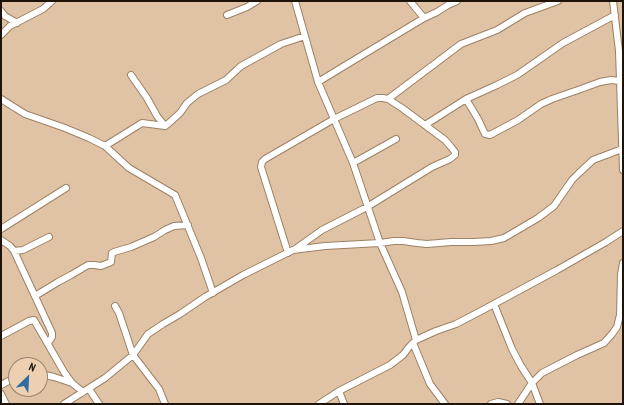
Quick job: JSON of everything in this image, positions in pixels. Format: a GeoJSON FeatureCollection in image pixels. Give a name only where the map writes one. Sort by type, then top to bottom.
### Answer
{"type":"FeatureCollection","features":[{"type":"Feature","properties":{"kind":"street"},"geometry":{"type":"LineString","coordinates":[[1,35],[10,26],[43,9],[52,1]]}},
{"type":"Feature","properties":{"kind":"street"},"geometry":{"type":"LineString","coordinates":[[227,15],[247,7],[257,1]]}},
{"type":"Feature","properties":{"kind":"street"},"geometry":{"type":"LineString","coordinates":[[294,1],[318,82],[353,163],[380,243],[402,292],[415,342],[430,384],[446,404]]}},
{"type":"Feature","properties":{"kind":"street"},"geometry":{"type":"LineString","coordinates":[[410,1],[424,18]]}},
{"type":"Feature","properties":{"kind":"street"},"geometry":{"type":"LineString","coordinates":[[318,82],[424,18],[457,1]]}},
{"type":"Feature","properties":{"kind":"street"},"geometry":{"type":"LineString","coordinates":[[388,99],[461,44],[497,30],[525,13],[558,1]]}},
{"type":"Feature","properties":{"kind":"street"},"geometry":{"type":"LineString","coordinates":[[613,1],[616,15],[619,51],[623,170]]}},
{"type":"Feature","properties":{"kind":"street"},"geometry":{"type":"LineString","coordinates":[[1,11],[5,16],[17,23]]}},
{"type":"Feature","properties":{"kind":"street"},"geometry":{"type":"LineString","coordinates":[[425,125],[466,100],[517,75],[563,42],[616,15]]}},
{"type":"Feature","properties":{"kind":"street"},"geometry":{"type":"LineString","coordinates":[[105,146],[142,123],[165,126],[198,94],[207,91],[226,80],[241,66],[281,44],[305,36]]}},
{"type":"Feature","properties":{"kind":"street"},"geometry":{"type":"LineString","coordinates":[[131,75],[165,126]]}},
{"type":"Feature","properties":{"kind":"street"},"geometry":{"type":"LineString","coordinates":[[466,100],[478,119],[485,134],[490,135],[552,99],[600,82],[611,80],[620,81]]}},
{"type":"Feature","properties":{"kind":"street"},"geometry":{"type":"LineString","coordinates":[[64,404],[105,378],[133,355],[148,334],[163,324],[243,275],[290,252],[322,230],[368,207],[432,167],[450,159],[454,156],[455,152],[445,140],[388,99],[377,98],[334,119],[265,159],[262,162],[261,167],[290,252]]}},
{"type":"Feature","properties":{"kind":"street"},"geometry":{"type":"LineString","coordinates":[[1,99],[24,114],[65,128],[105,146],[129,168],[175,195],[188,224],[213,293]]}},
{"type":"Feature","properties":{"kind":"street"},"geometry":{"type":"LineString","coordinates":[[353,163],[396,139]]}},
{"type":"Feature","properties":{"kind":"street"},"geometry":{"type":"LineString","coordinates":[[290,252],[325,246],[394,241],[427,244],[491,241],[504,238],[538,218],[554,206],[572,180],[593,160],[622,149]]}},
{"type":"Feature","properties":{"kind":"street"},"geometry":{"type":"LineString","coordinates":[[1,229],[66,188]]}},
{"type":"Feature","properties":{"kind":"street"},"geometry":{"type":"LineString","coordinates":[[35,296],[88,265],[101,266],[111,262],[112,253],[114,252],[154,238],[164,230],[174,226],[188,224]]}},
{"type":"Feature","properties":{"kind":"street"},"geometry":{"type":"LineString","coordinates":[[319,404],[339,391],[390,365],[403,355],[415,342],[436,331],[456,324],[494,304],[557,270],[623,231]]}},
{"type":"Feature","properties":{"kind":"street"},"geometry":{"type":"LineString","coordinates":[[14,251],[23,250],[50,237]]}},
{"type":"Feature","properties":{"kind":"street"},"geometry":{"type":"LineString","coordinates":[[1,240],[10,246],[14,251],[52,333],[52,338],[48,343]]}},
{"type":"Feature","properties":{"kind":"street"},"geometry":{"type":"LineString","coordinates":[[518,404],[532,383],[542,373],[604,343],[612,334],[617,327],[620,315],[621,274],[623,263]]}},
{"type":"Feature","properties":{"kind":"street"},"geometry":{"type":"LineString","coordinates":[[494,304],[512,349],[532,383],[540,404]]}},
{"type":"Feature","properties":{"kind":"street"},"geometry":{"type":"LineString","coordinates":[[115,306],[133,355],[159,389],[165,404]]}},
{"type":"Feature","properties":{"kind":"street"},"geometry":{"type":"LineString","coordinates":[[1,336],[43,315]]}},
{"type":"Feature","properties":{"kind":"street"},"geometry":{"type":"LineString","coordinates":[[34,320],[72,383]]}},
{"type":"Feature","properties":{"kind":"street"},"geometry":{"type":"LineString","coordinates":[[48,376],[72,383],[86,390],[99,404]]}},
{"type":"Feature","properties":{"kind":"street"},"geometry":{"type":"LineString","coordinates":[[339,391],[344,404]]}},
{"type":"Feature","properties":{"kind":"street"},"geometry":{"type":"LineString","coordinates":[[1,394],[6,404]]}},
{"type":"Feature","properties":{"kind":"street"},"geometry":{"type":"LineString","coordinates":[[491,404],[498,402],[507,404]]}}]}
